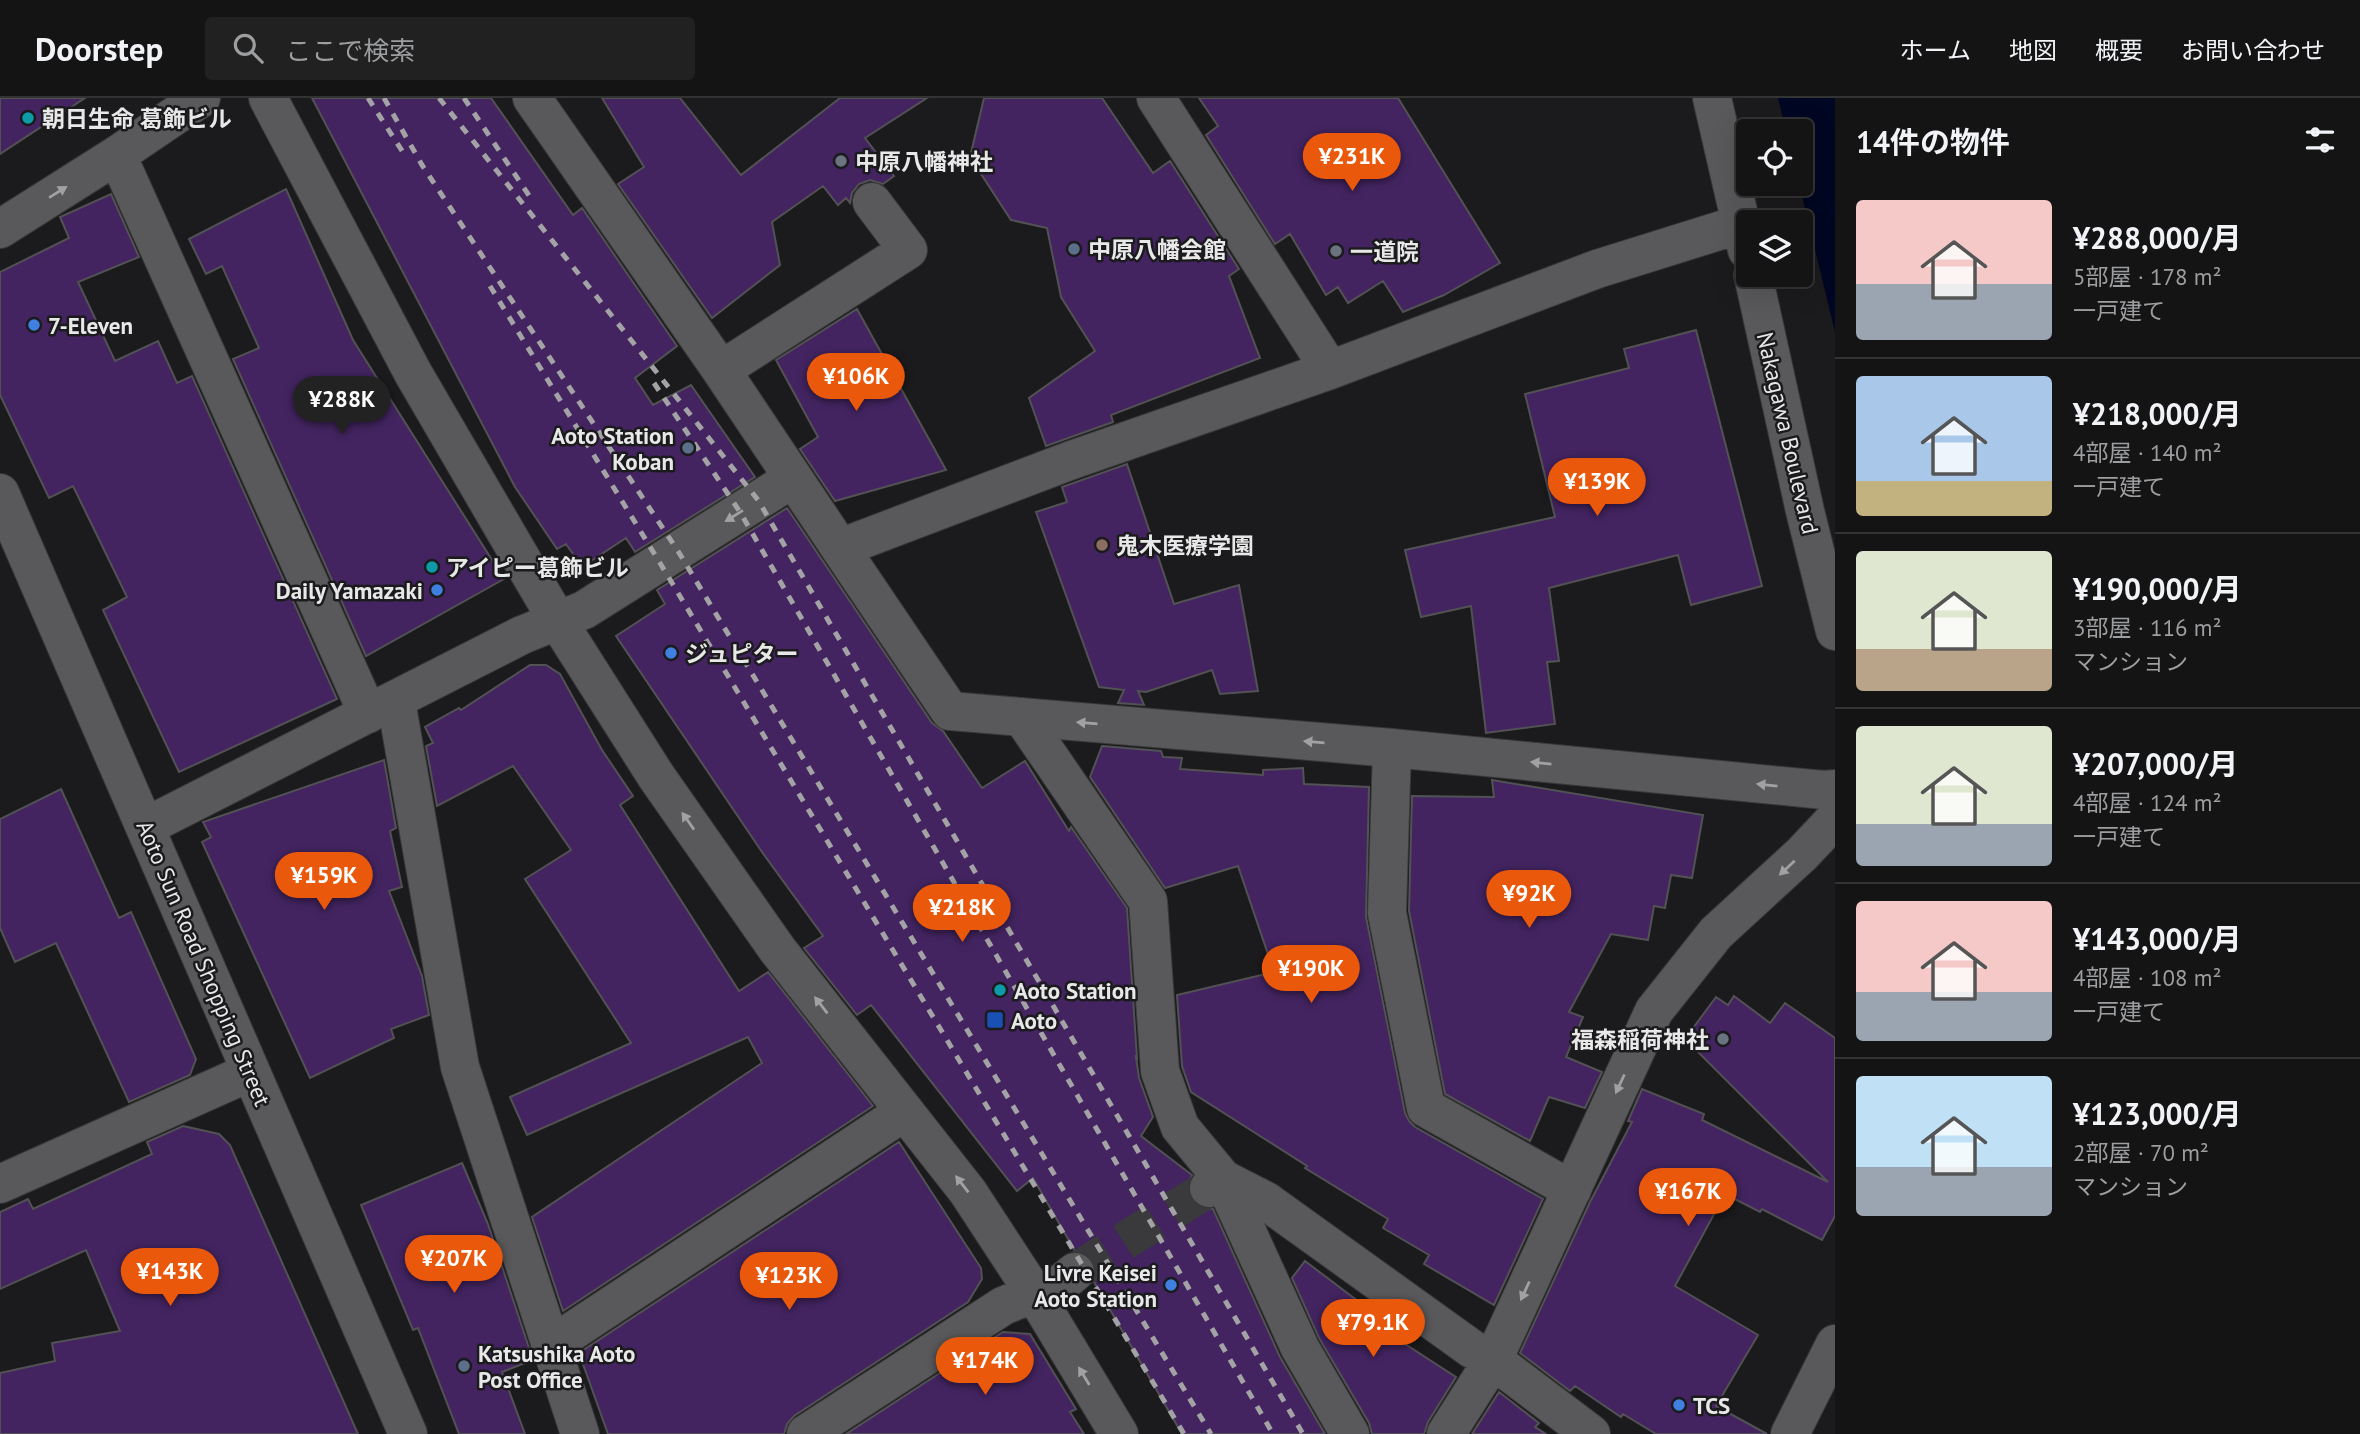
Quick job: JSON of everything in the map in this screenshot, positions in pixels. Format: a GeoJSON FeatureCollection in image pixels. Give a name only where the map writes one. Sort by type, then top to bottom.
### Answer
{"type":"FeatureCollection","features":[{"type":"Feature","properties":{"kind":"street"},"geometry":{"type":"LineString","coordinates":[[0,229],[201,98]]}},
{"type":"Feature","properties":{"kind":"street"},"geometry":{"type":"LineString","coordinates":[[268,98],[413,373],[557,620],[656,776],[777,949],[968,1192],[1034,1293],[1119,1434]]}},
{"type":"Feature","properties":{"kind":"street"},"geometry":{"type":"LineString","coordinates":[[532,98],[721,370],[950,711],[1835,789]]}},
{"type":"Feature","properties":{"kind":"street"},"geometry":{"type":"LineString","coordinates":[[1156,98],[1330,370]]}},
{"type":"Feature","properties":{"kind":"street"},"geometry":{"type":"LineString","coordinates":[[1712,98],[1737,210]]}},
{"type":"Feature","properties":{"kind":"street"},"geometry":{"type":"LineString","coordinates":[[117,155],[382,707],[460,1067],[580,1434]]}},
{"type":"Feature","properties":{"kind":"street"},"geometry":{"type":"LineString","coordinates":[[721,370],[908,250],[872,202]]}},
{"type":"Feature","properties":{"kind":"street"},"geometry":{"type":"LineString","coordinates":[[840,548],[1069,461],[1330,370],[1597,269],[1736,242]]}},
{"type":"Feature","properties":{"kind":"street","name":"Nakagawa Boulevard"},"geometry":{"type":"LineString","coordinates":[[1756,287],[1805,511],[1835,631]]}},
{"type":"Feature","properties":{"kind":"street"},"geometry":{"type":"LineString","coordinates":[[145,827],[522,635],[584,611],[792,479]]}},
{"type":"Feature","properties":{"kind":"street","name":"Aoto Sun Road Shopping Street"},"geometry":{"type":"LineString","coordinates":[[0,493],[408,1434]]}},
{"type":"Feature","properties":{"kind":"street"},"geometry":{"type":"LineString","coordinates":[[1022,718],[1148,901],[1160,1071],[1180,1127],[1216,1184],[1300,1348],[1350,1434]]}},
{"type":"Feature","properties":{"kind":"street"},"geometry":{"type":"LineString","coordinates":[[1392,748],[1387,913],[1426,1108],[1572,1190]]}},
{"type":"Feature","properties":{"kind":"street"},"geometry":{"type":"LineString","coordinates":[[1446,1434],[1493,1360],[1654,1011],[1716,933],[1802,854],[1835,819]]}},
{"type":"Feature","properties":{"kind":"street"},"geometry":{"type":"LineString","coordinates":[[0,1184],[250,1072]]}},
{"type":"Feature","properties":{"kind":"street"},"geometry":{"type":"LineString","coordinates":[[550,1346],[904,1112]]}},
{"type":"Feature","properties":{"kind":"street"},"geometry":{"type":"LineString","coordinates":[[1216,1184],[1266,1201],[1472,1349],[1493,1360],[1591,1434]]}},
{"type":"Feature","properties":{"kind":"street"},"geometry":{"type":"LineString","coordinates":[[806,1434],[1003,1306],[1058,1286],[1075,1272]]}},
{"type":"Feature","properties":{"kind":"street"},"geometry":{"type":"LineString","coordinates":[[1790,1434],[1835,1345]]}},
{"type":"Feature","properties":{"kind":"water"},"geometry":{"type":"Polygon","coordinates":[[[1778,98],[1835,98],[1835,332],[1813,242],[1813,210],[1805,210],[1802,196],[1813,196],[1813,119],[1783,119],[1778,98]]]}},
{"type":"Feature","properties":{"kind":"building","name":"朝日生命 葛飾ビル"},"geometry":{"type":"Polygon","coordinates":[[[0,98],[85,98],[0,154],[0,98]]]}},
{"type":"Feature","properties":{"kind":"building"},"geometry":{"type":"Polygon","coordinates":[[[312,98],[491,98],[573,215],[582,208],[677,346],[635,378],[653,405],[691,385],[755,477],[635,552],[626,538],[582,567],[566,544],[557,549],[515,487],[312,98]]]}},
{"type":"Feature","properties":{"kind":"building"},"geometry":{"type":"Polygon","coordinates":[[[602,98],[680,98],[741,175],[840,98],[927,98],[865,138],[894,176],[883,184],[870,180],[859,184],[852,193],[850,203],[846,198],[838,205],[823,186],[772,222],[780,265],[712,318],[618,184],[644,167],[602,98]]]}},
{"type":"Feature","properties":{"kind":"building"},"geometry":{"type":"Polygon","coordinates":[[[984,98],[1102,98],[1153,173],[1170,161],[1239,269],[1229,276],[1260,358],[1111,415],[1113,422],[1046,446],[1029,398],[1095,351],[1061,297],[1047,228],[1011,220],[970,157],[984,98]]]}},
{"type":"Feature","properties":{"kind":"building"},"geometry":{"type":"Polygon","coordinates":[[[1199,98],[1398,98],[1500,263],[1444,295],[1403,312],[1383,281],[1348,303],[1338,287],[1326,295],[1290,234],[1275,244],[1206,135],[1218,126],[1199,98]]]}},
{"type":"Feature","properties":{"kind":"building"},"geometry":{"type":"Polygon","coordinates":[[[286,189],[353,340],[504,579],[366,656],[233,359],[259,348],[222,266],[206,274],[189,239],[286,189]]]}},
{"type":"Feature","properties":{"kind":"building"},"geometry":{"type":"Polygon","coordinates":[[[111,194],[139,257],[78,282],[115,361],[158,341],[177,383],[192,376],[337,699],[179,772],[103,610],[127,597],[73,486],[49,498],[0,395],[0,272],[69,238],[60,217],[111,194]]]}},
{"type":"Feature","properties":{"kind":"building"},"geometry":{"type":"Polygon","coordinates":[[[857,309],[946,470],[835,501],[800,449],[818,437],[776,360],[857,309]]]}},
{"type":"Feature","properties":{"kind":"building"},"geometry":{"type":"Polygon","coordinates":[[[1696,330],[1762,586],[1691,605],[1678,555],[1549,588],[1559,661],[1547,662],[1555,724],[1486,733],[1471,606],[1421,617],[1405,550],[1555,517],[1525,394],[1629,368],[1624,349],[1696,330]]]}},
{"type":"Feature","properties":{"kind":"building"},"geometry":{"type":"Polygon","coordinates":[[[1127,464],[1174,604],[1239,585],[1258,691],[1220,694],[1212,670],[1146,692],[1138,691],[1144,705],[1118,703],[1124,690],[1099,687],[1036,512],[1067,502],[1062,487],[1127,464]]]}},
{"type":"Feature","properties":{"kind":"building","name":"Aoto Station"},"geometry":{"type":"Polygon","coordinates":[[[787,508],[932,723],[943,731],[982,788],[1025,761],[1069,831],[1071,827],[1127,908],[1136,1057],[1139,1078],[1153,1117],[1141,1136],[1192,1175],[1187,1188],[1191,1200],[1200,1208],[1213,1209],[1280,1357],[1325,1434],[1182,1434],[1094,1282],[1097,1269],[1092,1259],[1083,1252],[1075,1251],[1033,1178],[1017,1191],[871,1005],[857,1015],[804,948],[823,936],[762,852],[616,636],[665,604],[657,590],[787,508]]]}},
{"type":"Feature","properties":{"kind":"building"},"geometry":{"type":"Polygon","coordinates":[[[530,665],[546,665],[560,674],[602,750],[633,796],[620,805],[739,991],[768,972],[873,1106],[563,1311],[532,1217],[762,1063],[748,1037],[527,1135],[510,1097],[631,1043],[525,879],[571,850],[513,766],[437,806],[426,746],[433,743],[425,727],[459,708],[461,710],[530,665]]]}},
{"type":"Feature","properties":{"kind":"building"},"geometry":{"type":"Polygon","coordinates":[[[1102,746],[1161,751],[1163,757],[1182,758],[1180,769],[1263,775],[1263,770],[1303,768],[1304,784],[1369,787],[1366,917],[1405,1113],[1415,1127],[1543,1199],[1494,1305],[1424,1264],[1429,1255],[1383,1228],[1388,1219],[1305,1168],[1307,1166],[1191,1092],[1182,1066],[1177,995],[1274,972],[1238,866],[1165,888],[1090,777],[1102,746]]]}},
{"type":"Feature","properties":{"kind":"building"},"geometry":{"type":"Polygon","coordinates":[[[384,760],[396,828],[390,831],[402,887],[389,891],[422,976],[429,1015],[391,1029],[394,1038],[310,1078],[202,842],[211,837],[203,822],[384,760]]]}},
{"type":"Feature","properties":{"kind":"building"},"geometry":{"type":"Polygon","coordinates":[[[1492,780],[1703,815],[1692,878],[1671,875],[1665,908],[1654,906],[1648,940],[1611,934],[1569,1012],[1583,1017],[1566,1057],[1602,1072],[1585,1108],[1549,1097],[1530,1141],[1445,1094],[1409,911],[1412,796],[1494,797],[1492,780]]]}},
{"type":"Feature","properties":{"kind":"building"},"geometry":{"type":"Polygon","coordinates":[[[61,789],[119,918],[131,912],[196,1059],[190,1075],[129,1102],[56,943],[15,962],[0,928],[0,819],[61,789]]]}},
{"type":"Feature","properties":{"kind":"building"},"geometry":{"type":"Polygon","coordinates":[[[1734,996],[1770,1023],[1785,1003],[1835,1038],[1835,1216],[1822,1240],[1762,1209],[1760,1212],[1725,1194],[1675,1286],[1758,1335],[1716,1406],[1767,1434],[1656,1434],[1623,1414],[1621,1417],[1575,1386],[1570,1391],[1520,1353],[1590,1202],[1632,1122],[1628,1121],[1642,1089],[1704,1114],[1702,1120],[1828,1182],[1685,1039],[1716,997],[1728,1005],[1734,996]]]}},
{"type":"Feature","properties":{"kind":"building"},"geometry":{"type":"Polygon","coordinates":[[[183,1126],[219,1134],[230,1145],[358,1434],[0,1434],[0,1373],[55,1361],[52,1343],[120,1331],[86,1250],[0,1289],[0,1212],[28,1199],[33,1209],[152,1154],[147,1142],[183,1126]]]}},
{"type":"Feature","properties":{"kind":"building"},"geometry":{"type":"Polygon","coordinates":[[[899,1142],[981,1268],[982,1279],[968,1302],[794,1416],[787,1424],[784,1434],[608,1434],[579,1353],[899,1142]]]}},
{"type":"Feature","properties":{"kind":"building"},"geometry":{"type":"Polygon","coordinates":[[[462,1163],[488,1224],[533,1360],[502,1372],[525,1434],[459,1434],[418,1328],[413,1330],[361,1205],[462,1163]]]}},
{"type":"Feature","properties":{"kind":"building"},"geometry":{"type":"Polygon","coordinates":[[[1305,1261],[1371,1311],[1365,1318],[1456,1377],[1428,1422],[1424,1434],[1372,1434],[1369,1423],[1319,1338],[1292,1278],[1305,1261]]]}},
{"type":"Feature","properties":{"kind":"building"},"geometry":{"type":"Polygon","coordinates":[[[1003,1332],[1030,1334],[1076,1409],[1070,1412],[1084,1434],[846,1434],[1003,1332]]]}},
{"type":"Feature","properties":{"kind":"building"},"geometry":{"type":"Polygon","coordinates":[[[1499,1392],[1539,1423],[1535,1427],[1546,1434],[1472,1434],[1499,1392]]]}},
{"type":"Feature","properties":{"kind":"tunnel"},"geometry":{"type":"LineString","coordinates":[[1075,1272],[1209,1188]]}},
{"type":"Feature","properties":{"kind":"railway"},"geometry":{"type":"LineString","coordinates":[[368,98],[406,157]]}},
{"type":"Feature","properties":{"kind":"railway"},"geometry":{"type":"LineString","coordinates":[[384,98],[422,165],[678,551],[1211,1434]]}},
{"type":"Feature","properties":{"kind":"railway"},"geometry":{"type":"LineString","coordinates":[[439,98],[758,500],[1303,1434]]}},
{"type":"Feature","properties":{"kind":"railway"},"geometry":{"type":"LineString","coordinates":[[464,98],[532,200]]}},
{"type":"Feature","properties":{"kind":"railway"},"geometry":{"type":"LineString","coordinates":[[490,286],[660,563],[1184,1434]]}},
{"type":"Feature","properties":{"kind":"railway"},"geometry":{"type":"LineString","coordinates":[[654,383],[740,512],[1273,1434]]}},
{"type":"Feature","properties":{"kind":"place","name":"朝日生命 葛飾ビル"},"geometry":{"type":"Point","coordinates":[28,118]}},
{"type":"Feature","properties":{"kind":"place","name":"中原八幡神社"},"geometry":{"type":"Point","coordinates":[841,161]}},
{"type":"Feature","properties":{"kind":"place","name":"中原八幡会館"},"geometry":{"type":"Point","coordinates":[1074,249]}},
{"type":"Feature","properties":{"kind":"place","name":"一道院"},"geometry":{"type":"Point","coordinates":[1336,251]}},
{"type":"Feature","properties":{"kind":"place","name":"7-Eleven"},"geometry":{"type":"Point","coordinates":[34,325]}},
{"type":"Feature","properties":{"kind":"place","name":"Aoto Station Koban"},"geometry":{"type":"Point","coordinates":[688,448]}},
{"type":"Feature","properties":{"kind":"place","name":"鬼木医療学園"},"geometry":{"type":"Point","coordinates":[1102,545]}},
{"type":"Feature","properties":{"kind":"place","name":"アイピー葛飾ビル"},"geometry":{"type":"Point","coordinates":[432,567]}},
{"type":"Feature","properties":{"kind":"place","name":"Daily Yamazaki"},"geometry":{"type":"Point","coordinates":[437,590]}},
{"type":"Feature","properties":{"kind":"place","name":"ジュピター"},"geometry":{"type":"Point","coordinates":[671,653]}},
{"type":"Feature","properties":{"kind":"place","name":"Aoto Station"},"geometry":{"type":"Point","coordinates":[1000,990]}},
{"type":"Feature","properties":{"kind":"place","name":"Aoto"},"geometry":{"type":"Point","coordinates":[995,1020]}},
{"type":"Feature","properties":{"kind":"place","name":"福森稲荷神社"},"geometry":{"type":"Point","coordinates":[1723,1039]}},
{"type":"Feature","properties":{"kind":"place","name":"Livre Keisei Aoto Station"},"geometry":{"type":"Point","coordinates":[1171,1285]}},
{"type":"Feature","properties":{"kind":"place","name":"Katsushika Aoto Post Office"},"geometry":{"type":"Point","coordinates":[464,1366]}},
{"type":"Feature","properties":{"kind":"place","name":"TCS"},"geometry":{"type":"Point","coordinates":[1679,1405]}}]}
